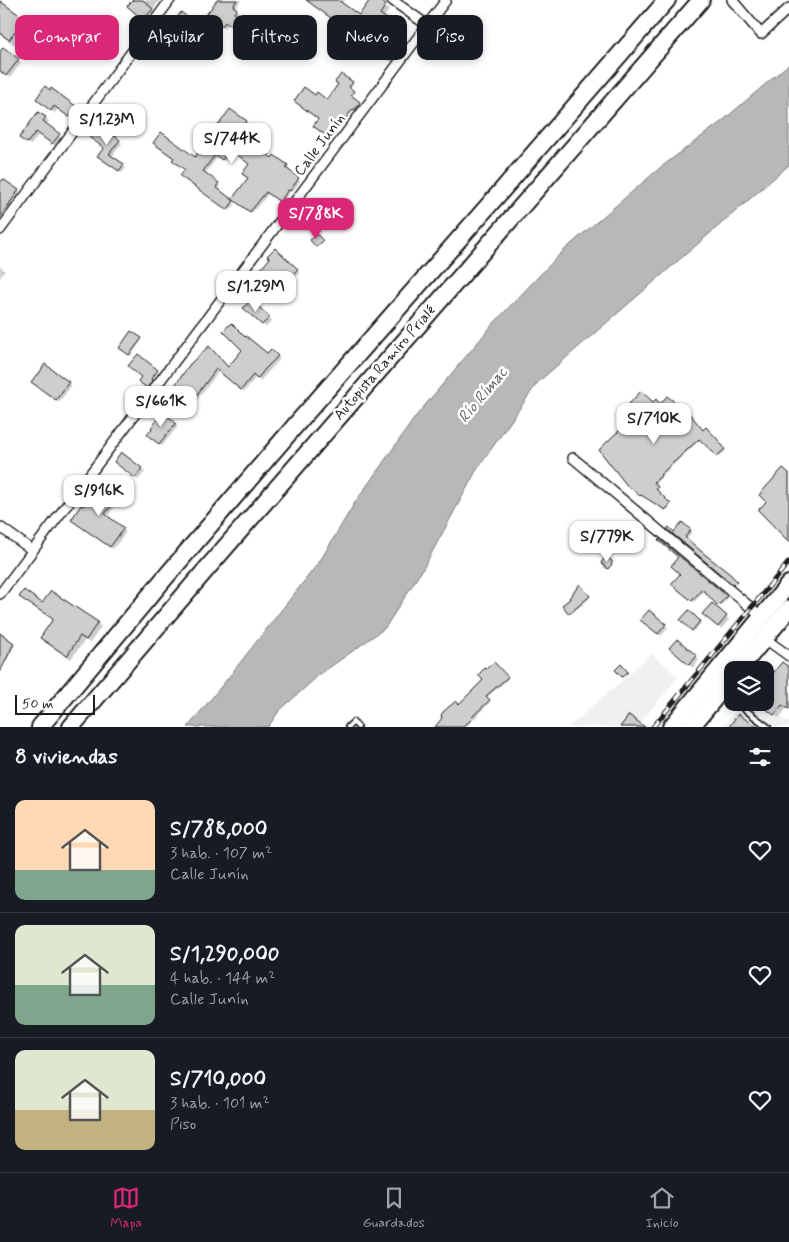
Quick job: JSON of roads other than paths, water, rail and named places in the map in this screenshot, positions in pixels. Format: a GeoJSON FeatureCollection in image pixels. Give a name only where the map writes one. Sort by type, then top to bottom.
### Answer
{"type":"FeatureCollection","features":[{"type":"Feature","properties":{"kind":"highway","name":"Autopista Ramiro Prialé"},"geometry":{"type":"LineString","coordinates":[[40,727],[300,420],[667,0]]}},
{"type":"Feature","properties":{"kind":"highway","name":"Autopista Ramiro Prialé"},"geometry":{"type":"LineString","coordinates":[[71,727],[701,0]]}},
{"type":"Feature","properties":{"kind":"highway"},"geometry":{"type":"LineString","coordinates":[[671,727],[789,584]]}},
{"type":"Feature","properties":{"kind":"highway"},"geometry":{"type":"LineString","coordinates":[[745,661],[789,609]]}},
{"type":"Feature","properties":{"kind":"highway"},"geometry":{"type":"LineString","coordinates":[[692,727],[724,702]]}},
{"type":"Feature","properties":{"kind":"street"},"geometry":{"type":"LineString","coordinates":[[0,230],[170,0]]}},
{"type":"Feature","properties":{"kind":"street"},"geometry":{"type":"LineString","coordinates":[[392,0],[417,19]]}},
{"type":"Feature","properties":{"kind":"street","name":"Calle Junín"},"geometry":{"type":"LineString","coordinates":[[435,15],[446,0]]}},
{"type":"Feature","properties":{"kind":"street"},"geometry":{"type":"LineString","coordinates":[[732,0],[761,34],[789,8]]}},
{"type":"Feature","properties":{"kind":"street","name":"Calle Junín"},"geometry":{"type":"LineString","coordinates":[[0,594],[417,39]]}},
{"type":"Feature","properties":{"kind":"street"},"geometry":{"type":"LineString","coordinates":[[573,458],[762,617]]}},
{"type":"Feature","properties":{"kind":"street"},"geometry":{"type":"LineString","coordinates":[[0,527],[32,550]]}},
{"type":"Feature","properties":{"kind":"street"},"geometry":{"type":"LineString","coordinates":[[764,638],[789,656]]}},
{"type":"Feature","properties":{"kind":"lane"},"geometry":{"type":"LineString","coordinates":[[746,711],[768,727]]}},
{"type":"Feature","properties":{"kind":"lane"},"geometry":{"type":"LineString","coordinates":[[348,727],[352,722],[357,727]]}},
{"type":"Feature","properties":{"kind":"water","name":"Río Rímac"},"geometry":{"type":"Polygon","coordinates":[[[789,64],[789,165],[538,382],[476,471],[424,567],[385,628],[319,675],[279,711],[268,727],[188,727],[320,561],[354,504],[416,416],[494,323],[563,251],[661,167],[721,122],[789,64]]]}},
{"type":"Feature","properties":{"kind":"railway"},"geometry":{"type":"LineString","coordinates":[[653,727],[789,562]]}}]}
